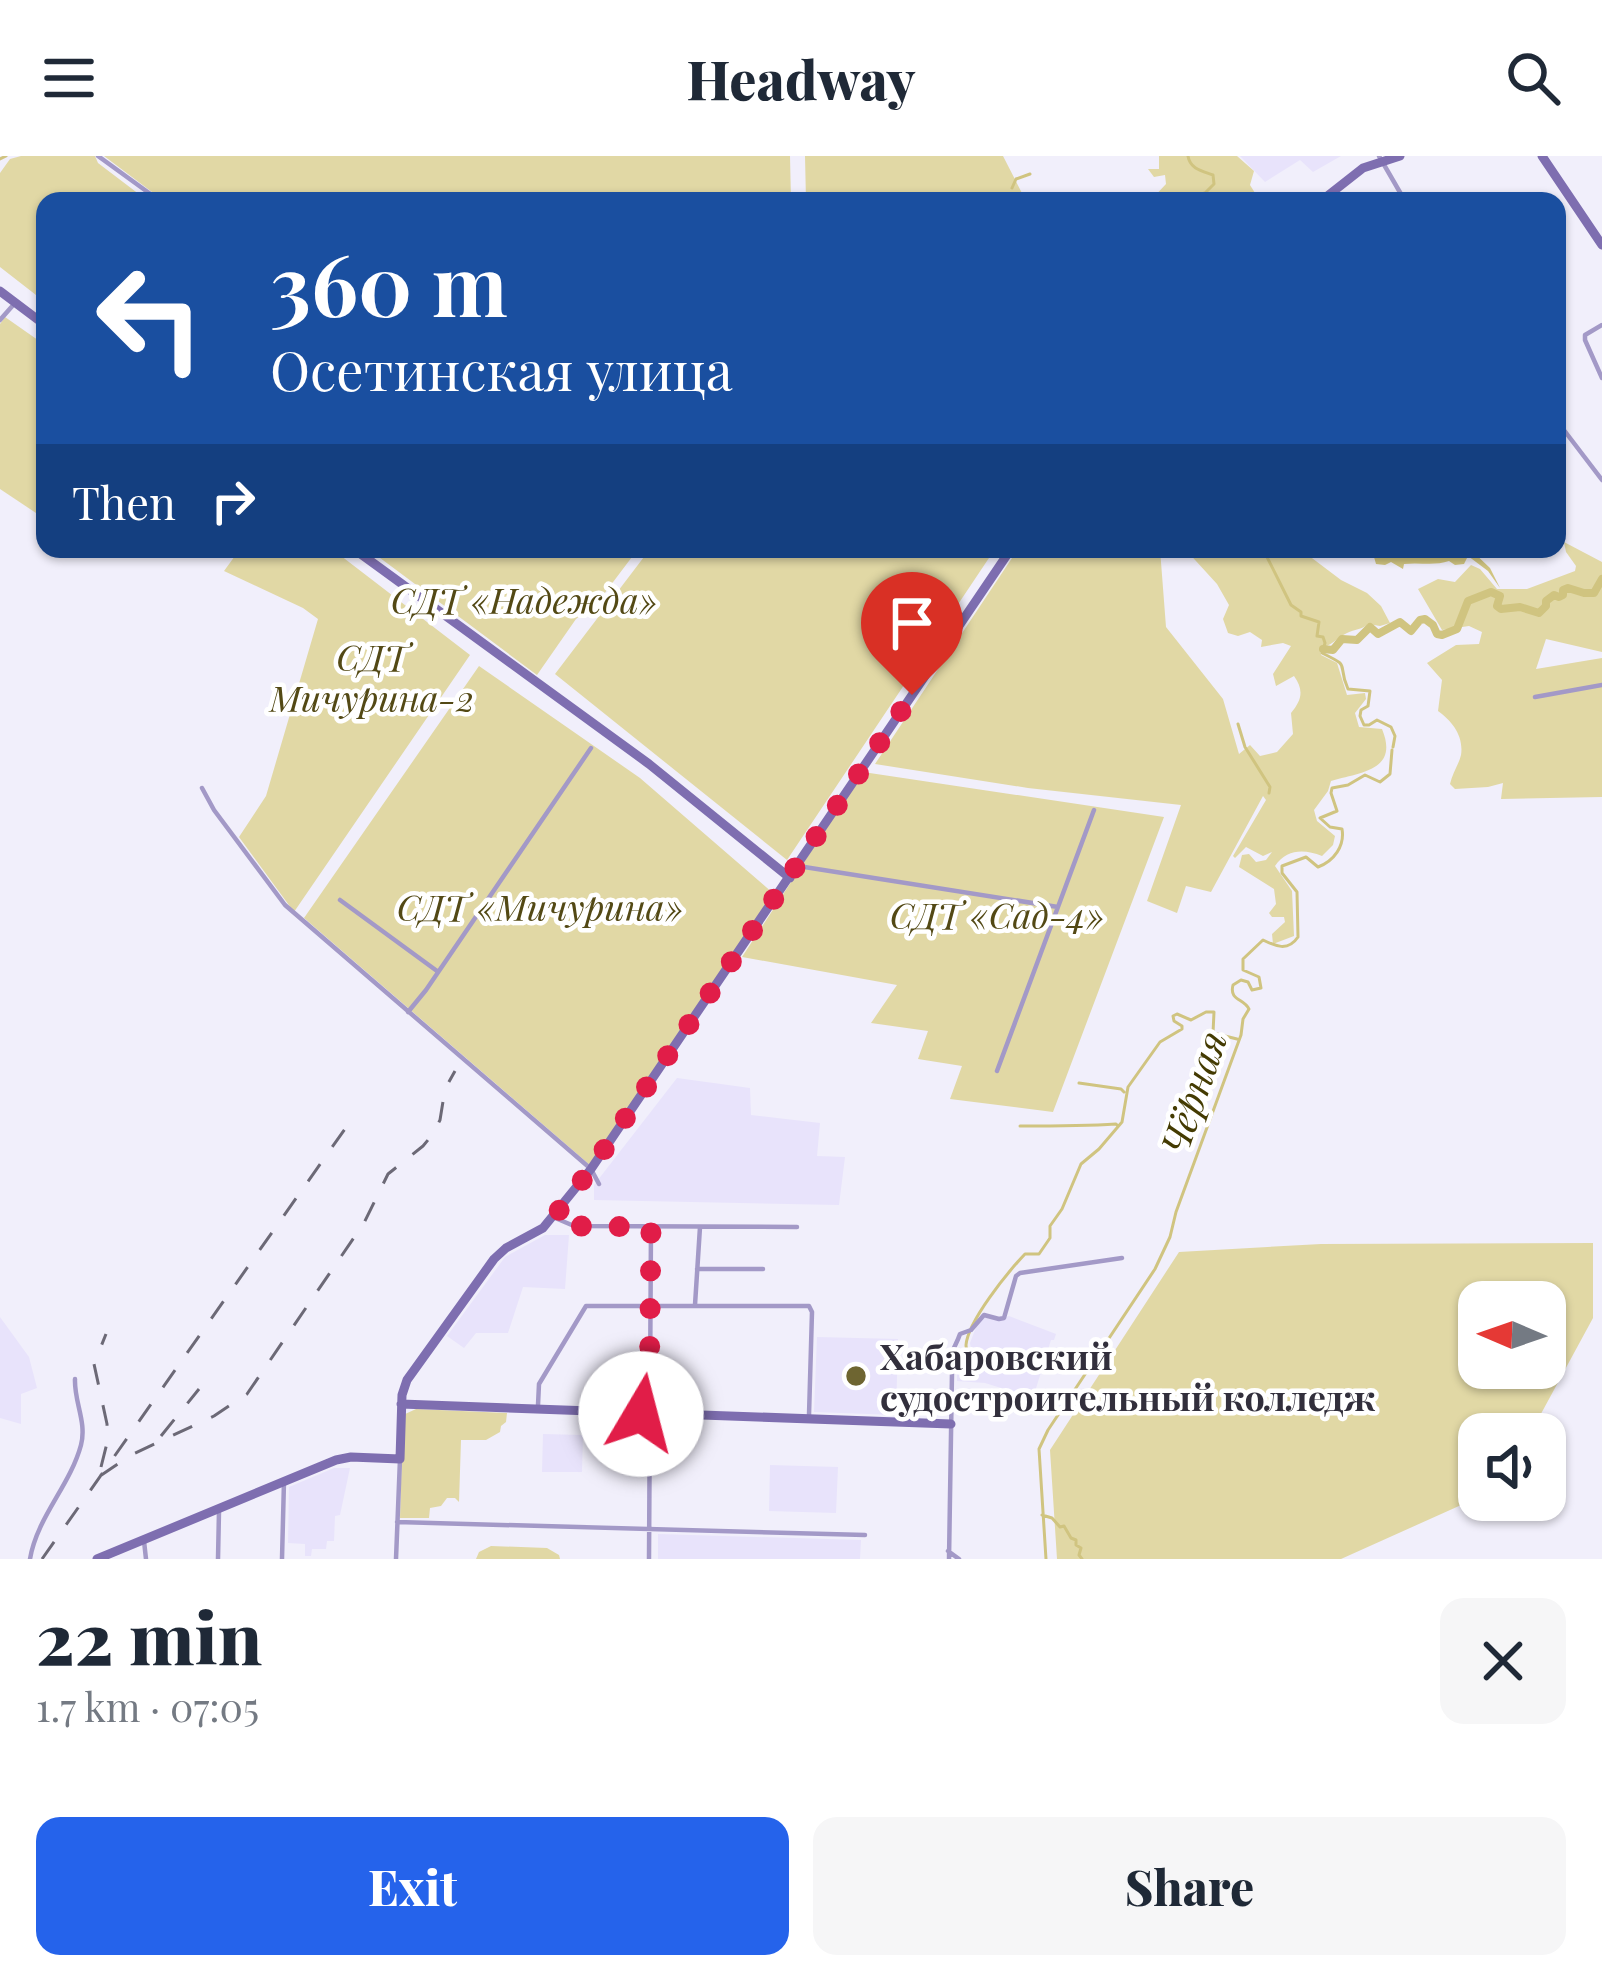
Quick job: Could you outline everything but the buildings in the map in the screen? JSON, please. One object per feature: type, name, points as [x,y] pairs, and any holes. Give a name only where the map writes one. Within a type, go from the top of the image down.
[{"type":"main road","points":[[1332,192],[1363,168],[1400,156]]},
{"type":"main road","points":[[1542,156],[1602,245]]},
{"type":"main road","points":[[0,291],[36,318]]},
{"type":"main road","points":[[365,558],[649,764],[790,878]]},
{"type":"main road","points":[[97,1559],[336,1460],[351,1456],[400,1459],[402,1388],[407,1380],[494,1259],[554,1217],[591,1169],[1005,558]]},
{"type":"main road","points":[[401,1404],[951,1424]]},
{"type":"street","points":[[98,156],[148,192]]},
{"type":"street","points":[[1381,159],[1400,192]]},
{"type":"street","points":[[0,320],[15,303]]},
{"type":"street","points":[[1602,325],[1585,335],[1602,379]]},
{"type":"street","points":[[1566,433],[1602,479]]},
{"type":"street","points":[[1535,697],[1602,686]]},
{"type":"street","points":[[408,1012],[591,748]]},
{"type":"street","points":[[202,788],[285,905],[591,1169],[599,1184]]},
{"type":"street","points":[[997,1071],[1094,810]]},
{"type":"street","points":[[798,866],[1058,907]]},
{"type":"street","points":[[340,900],[438,972]]},
{"type":"street","points":[[554,1217],[574,1226],[797,1227]]},
{"type":"street","points":[[649,1559],[651,1227]]},
{"type":"street","points":[[695,1305],[700,1227]]},
{"type":"street","points":[[959,1559],[949,1555],[950,1351],[961,1333],[971,1330],[984,1315],[1004,1318],[1018,1274],[1122,1258]]},
{"type":"street","points":[[698,1269],[763,1269]]},
{"type":"street","points":[[538,1409],[539,1384],[586,1306],[809,1306],[809,1420]]},
{"type":"street","points":[[29,1559],[82,1441],[75,1379]]},
{"type":"street","points":[[396,1559],[400,1459]]},
{"type":"street","points":[[282,1559],[284,1481]]},
{"type":"street","points":[[218,1559],[220,1508]]},
{"type":"street","points":[[397,1522],[865,1535]]},
{"type":"street","points":[[143,1539],[146,1559]]},
{"type":"shaded area","points":[[1240,156],[1341,156],[1313,172],[1300,160],[1265,182]]},
{"type":"shaded area","points":[[1374,558],[1467,558],[1464,564],[1404,564],[1403,569],[1391,562],[1376,564]]},
{"type":"shaded area","points":[[1471,558],[1479,558],[1490,568],[1500,588]]},
{"type":"shaded area","points":[[677,1078],[750,1088],[751,1115],[820,1123],[817,1156],[845,1157],[839,1205],[594,1200],[594,1185]]},
{"type":"shaded area","points":[[545,1235],[569,1235],[565,1289],[523,1287],[508,1333],[476,1333],[464,1348],[447,1336],[505,1257]]},
{"type":"shaded area","points":[[1009,1316],[1056,1334],[1033,1398],[985,1383],[957,1381],[957,1372],[965,1363],[974,1365],[970,1343],[980,1317]]},
{"type":"shaded area","points":[[0,1317],[29,1357],[37,1388],[21,1394],[21,1424],[0,1418]]},
{"type":"shaded area","name":"Хабаровский судостроительный колледж","points":[[817,1337],[898,1339],[896,1415],[814,1412]]},
{"type":"shaded area","points":[[543,1434],[583,1435],[582,1472],[542,1472]]},
{"type":"shaded area","points":[[770,1465],[838,1467],[836,1513],[769,1511]]},
{"type":"shaded area","points":[[334,1468],[350,1468],[340,1515],[335,1516],[334,1541],[305,1556],[305,1544],[288,1543],[289,1487]]},
{"type":"shaded area","points":[[658,1534],[861,1540],[860,1559],[658,1559]]},
{"type":"green space","points":[[95,156],[136,192],[36,192],[36,295],[0,267],[0,173],[10,159]]},
{"type":"green space","points":[[104,156],[790,156],[791,192],[152,192]]},
{"type":"green space","points":[[805,156],[1003,156],[1021,192],[806,192]]},
{"type":"green space","points":[[1159,156],[1237,156],[1254,171],[1250,185],[1254,192],[1158,192],[1166,184],[1165,175],[1154,177],[1148,169],[1159,169]]},
{"type":"green space","points":[[5,317],[36,339],[36,513],[0,489],[0,324]]},
{"type":"green space","points":[[1566,543],[1602,562],[1602,652],[1546,639],[1536,669],[1602,658],[1602,797],[1501,799],[1503,783],[1455,789],[1450,784],[1461,742],[1438,711],[1442,680],[1427,663],[1456,645],[1479,644],[1482,632],[1469,626],[1442,630],[1418,589],[1438,579],[1455,582],[1471,565],[1497,589],[1527,589],[1575,571]]},
{"type":"green space","name":"СДТ Мичурина-2","points":[[233,558],[344,558],[470,655],[294,912],[239,837],[266,796],[318,619],[224,571]]},
{"type":"green space","name":"СДТ «Надежда»","points":[[380,558],[631,558],[598,602],[576,619],[537,675]]},
{"type":"green space","points":[[643,558],[989,558],[787,860],[555,674]]},
{"type":"green space","points":[[1012,558],[1161,558],[1166,627],[1223,699],[1239,754],[1250,745],[1260,756],[1277,752],[1293,734],[1291,713],[1299,699],[1299,686],[1294,676],[1276,686],[1273,674],[1291,646],[1261,647],[1262,640],[1250,632],[1228,633],[1223,619],[1229,605],[1193,558],[1312,558],[1367,593],[1390,623],[1368,624],[1320,648],[1321,655],[1337,663],[1347,695],[1365,693],[1355,713],[1359,727],[1382,729],[1386,753],[1374,767],[1331,781],[1314,810],[1317,821],[1335,836],[1333,845],[1322,856],[1296,852],[1275,866],[1292,891],[1294,936],[1273,944],[1272,934],[1285,922],[1284,917],[1269,913],[1276,904],[1274,889],[1239,867],[1242,855],[1249,854],[1256,862],[1266,860],[1272,852],[1263,856],[1246,847],[1233,856],[1266,800],[1263,796],[1211,892],[1186,886],[1177,913],[1147,901],[1181,805],[875,764]]},
{"type":"green space","name":"СДТ «Мичурина»","points":[[479,666],[640,778],[774,894],[591,1166],[304,918]]},
{"type":"green space","name":"СДТ «Сад-4»","points":[[863,772],[1164,817],[1053,1112],[950,1099],[962,1066],[918,1059],[928,1031],[871,1023],[897,985],[742,957]]},
{"type":"green space","points":[[1593,1243],[1593,1318],[1566,1368],[1566,1281],[1458,1281],[1458,1389],[1554,1389],[1541,1413],[1458,1413],[1458,1506],[1341,1559],[1057,1559],[1050,1450],[1179,1252],[1321,1244]]},
{"type":"green space","points":[[416,1409],[507,1413],[500,1432],[486,1440],[461,1440],[459,1502],[447,1498],[441,1506],[430,1508],[429,1518],[400,1518],[403,1415]]},
{"type":"green space","points":[[491,1546],[547,1548],[560,1559],[476,1559]]},
{"type":"waterway","points":[[0,159],[6,156]]},
{"type":"waterway","name":"Чёрная","points":[[1188,156],[1194,167],[1213,175],[1214,184],[1206,192]]},
{"type":"waterway","points":[[1012,188],[1016,179],[1030,174]]},
{"type":"waterway","name":"Чёрная","points":[[1268,558],[1291,605],[1301,616],[1319,622],[1317,636],[1325,643],[1322,653],[1341,664],[1348,689],[1370,691],[1368,706],[1361,710],[1364,725],[1377,720],[1391,727],[1393,747]]},
{"type":"waterway","points":[[1323,649],[1333,650],[1342,639],[1357,640],[1370,627],[1378,634],[1400,622],[1411,631],[1425,619],[1442,635],[1457,629],[1468,601],[1491,592],[1500,596],[1497,606],[1501,609],[1520,607],[1539,613],[1546,601],[1563,595],[1563,590],[1594,593],[1602,579]]},
{"type":"waterway","points":[[1238,724],[1269,793]]},
{"type":"waterway","name":"Чёрная","points":[[1046,1559],[1039,1449],[1155,1269],[1170,1237],[1249,1009],[1235,997],[1233,985],[1241,980],[1252,990],[1261,988],[1259,977],[1243,970],[1243,959],[1263,940],[1286,946],[1298,937],[1297,892],[1282,866],[1306,857],[1318,867],[1333,857],[1342,841],[1342,829],[1320,818],[1337,811],[1332,788],[1365,775],[1380,782],[1390,774],[1392,750]]},
{"type":"waterway","points":[[970,1364],[968,1335],[981,1311],[1025,1254],[1039,1254],[1050,1238],[1050,1226],[1081,1164],[1122,1122],[1128,1087],[1160,1042],[1182,1029],[1173,1016],[1191,1020],[1214,1012],[1213,1033],[1237,1039]]},
{"type":"waterway","points":[[1079,1083],[1124,1092]]},
{"type":"waterway","points":[[1020,1126],[1118,1126]]},
{"type":"waterway","points":[[1042,1515],[1064,1526],[1081,1548],[1082,1559]]},
{"type":"railway","points":[[100,1476],[247,1394],[364,1223],[388,1174],[433,1134],[455,1071]]},
{"type":"railway","points":[[42,1559],[347,1126]]},
{"type":"railway","points":[[101,1467],[107,1424],[94,1364],[106,1334]]},
{"type":"railway","points":[[161,1436],[199,1389]]},
{"type":"place","name":"Хабаровский судостроительный колледж","points":[[856,1376]]},
{"type":"route","points":[[641,1414],[649,1414],[651,1227],[574,1226],[554,1217],[912,695]]}]
